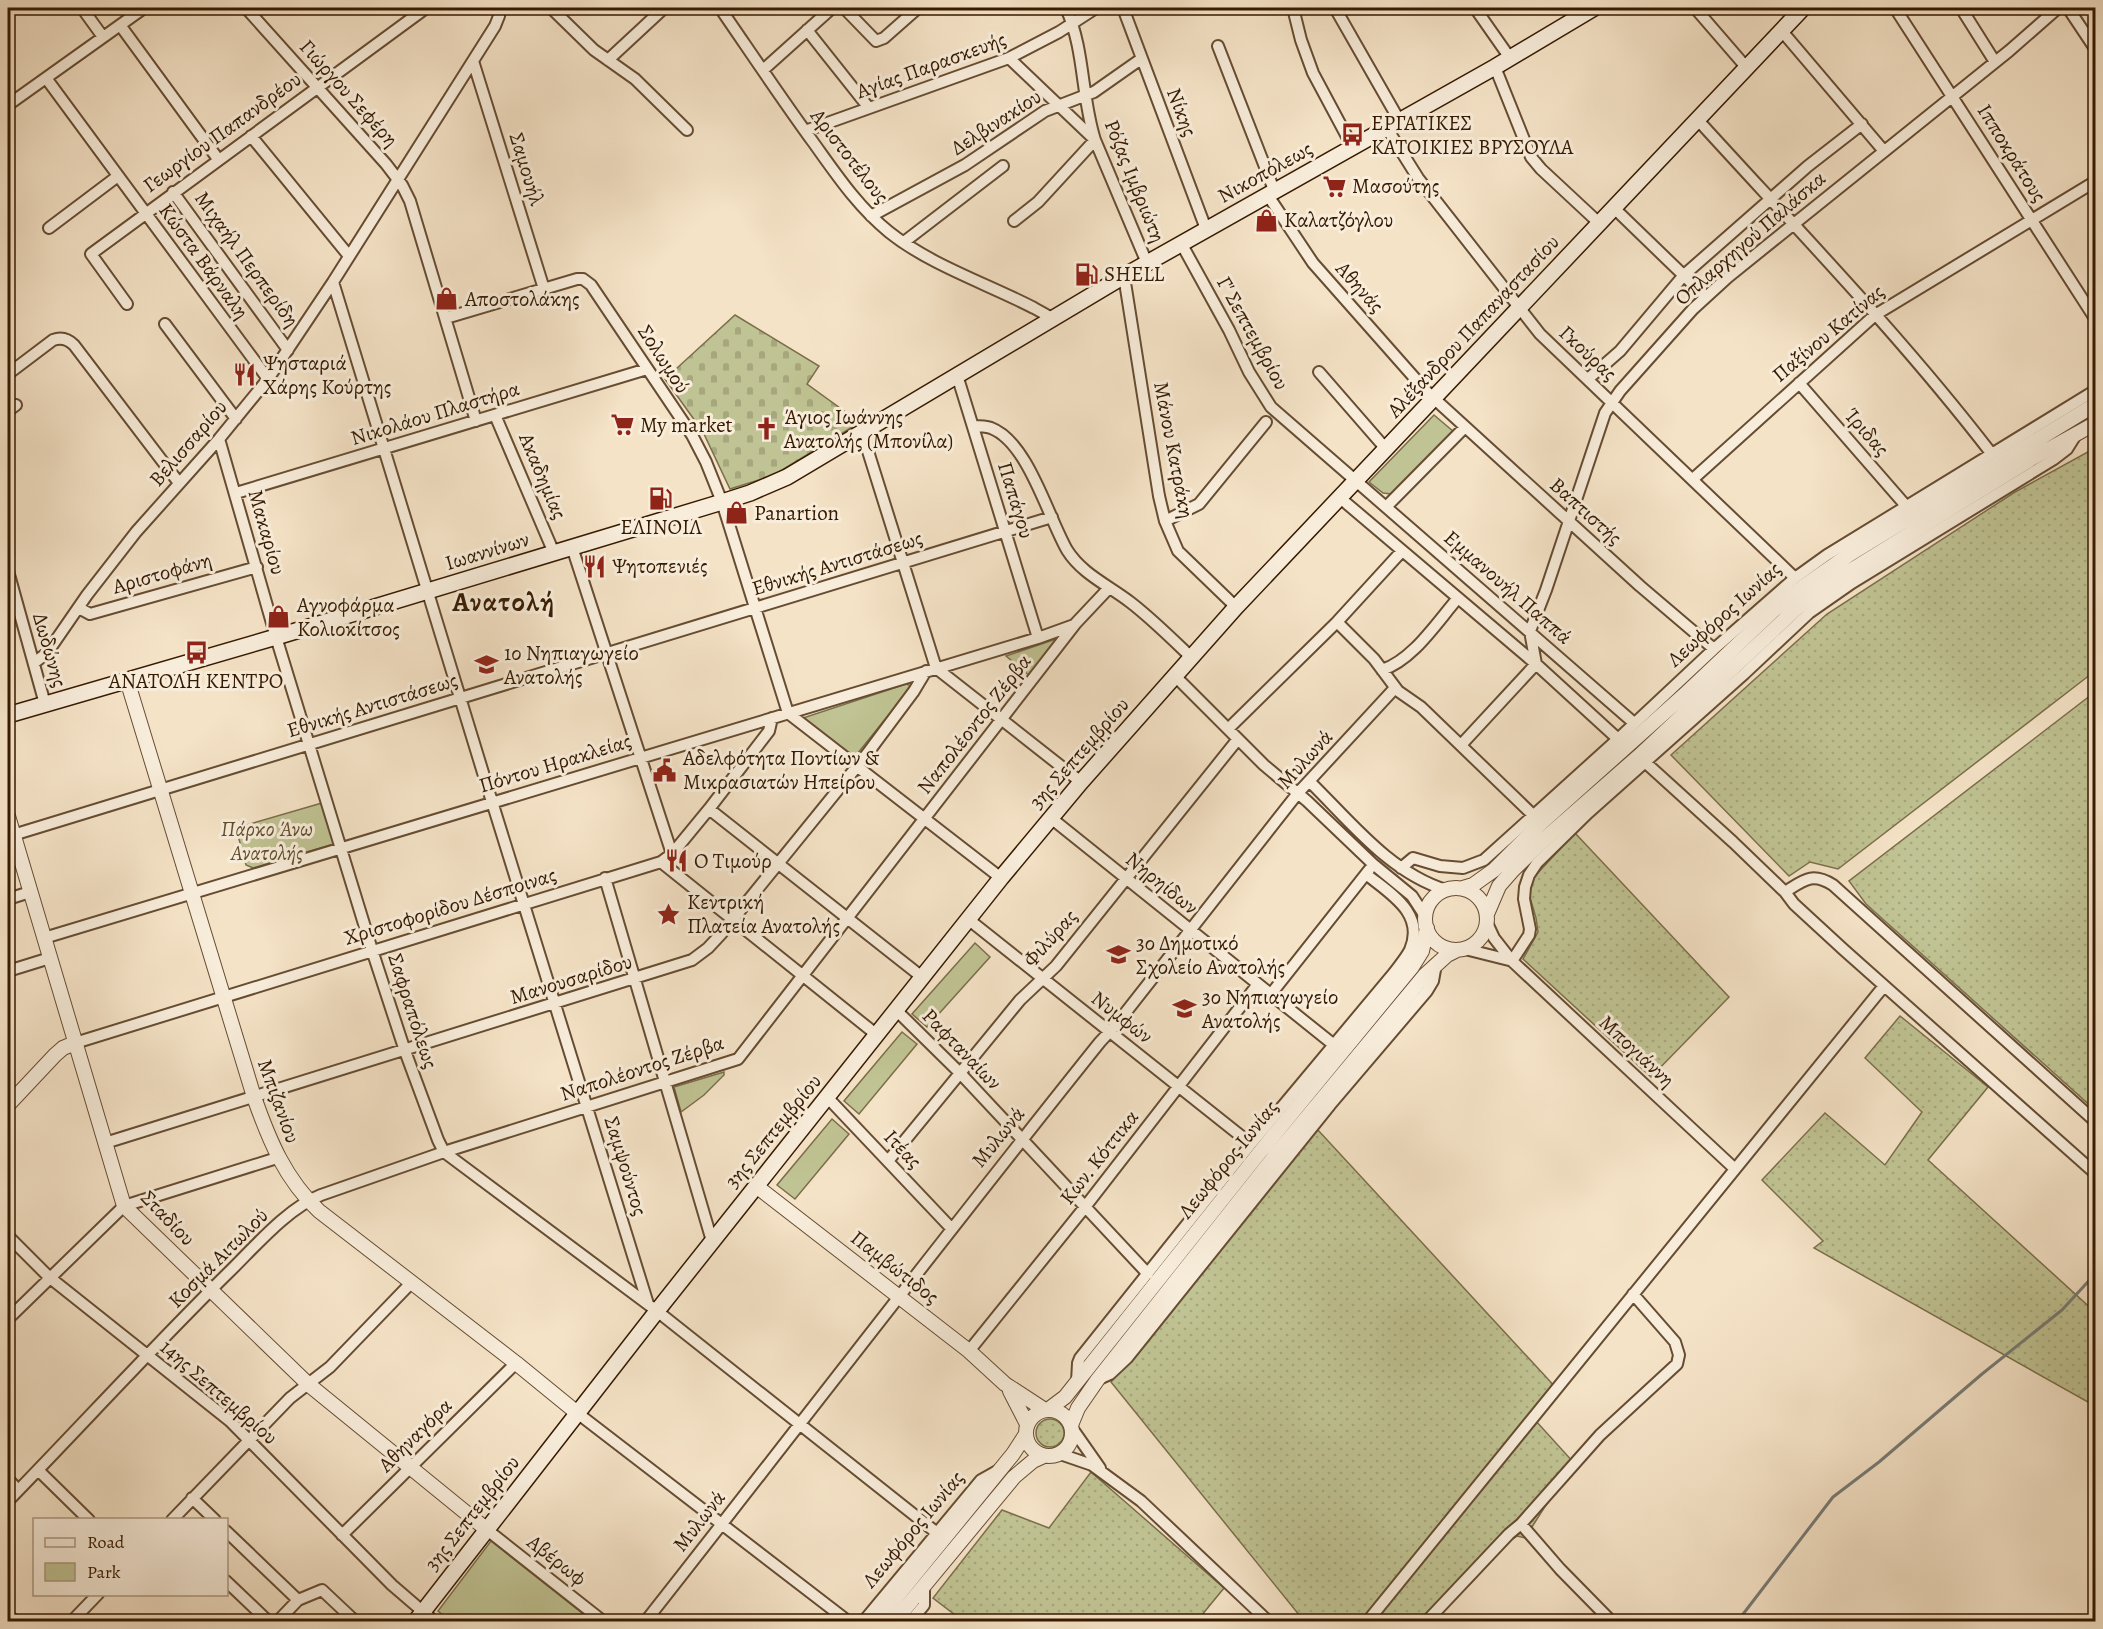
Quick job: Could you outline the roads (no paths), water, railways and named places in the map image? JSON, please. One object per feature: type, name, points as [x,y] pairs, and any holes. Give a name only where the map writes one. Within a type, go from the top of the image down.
[{"type":"main road","name":"Νικοπόλεως","points":[[957,375],[1181,243],[1495,67],[1594,8]]},
{"type":"main road","name":"Αλέξανδρου Παπαναστασίου","points":[[1174,675],[1339,497],[1803,8]]},
{"type":"main road","name":"Ιωαννίνων","points":[[8,715],[276,637],[750,493],[788,477],[957,375]]},
{"type":"main road","name":"3ης Σεπτεμβρίου","points":[[419,1616],[576,1413],[653,1308],[712,1241],[1080,782],[1174,675]]},
{"type":"street","points":[[82,8],[103,37]]},
{"type":"street","points":[[8,105],[144,8]]},
{"type":"street","name":"Γιώργου Σεφέρη","points":[[246,8],[398,179],[410,201],[477,421]]},
{"type":"street","name":"Γεωργίου Παπανδρέου","points":[[126,304],[91,254],[426,8]]},
{"type":"street","name":"Βελισσαρίου","points":[[34,663],[48,653],[136,532],[268,380],[473,61],[498,20],[497,8]]},
{"type":"street","points":[[551,8],[583,40],[635,79],[687,130]]},
{"type":"street","points":[[608,60],[664,8]]},
{"type":"street","name":"Αριστοτέλους","points":[[720,8],[805,131],[853,196],[871,216],[904,242],[1052,318]]},
{"type":"street","points":[[763,70],[832,8]]},
{"type":"street","points":[[844,8],[878,41],[918,8]]},
{"type":"street","name":"Ρόζας Ιμβριώτη","points":[[1066,8],[1073,25],[1089,119],[1095,140],[1147,263]]},
{"type":"street","name":"Αγίας Παρασκευής","points":[[805,131],[1009,58],[1073,25],[1096,8]]},
{"type":"street","name":"Νίκης","points":[[1123,8],[1206,229]]},
{"type":"street","points":[[1293,8],[1313,73],[1352,146]]},
{"type":"street","name":"Γκούρας","points":[[1335,8],[1418,178],[1540,334],[1796,578]]},
{"type":"street","points":[[1474,8],[1510,58]]},
{"type":"street","points":[[1565,8],[1578,17]]},
{"type":"street","points":[[1695,8],[1746,67]]},
{"type":"street","name":"Ιπποκράτους","points":[[1895,8],[2096,320]]},
{"type":"street","points":[[1961,8],[1995,62]]},
{"type":"street","name":"Οπλαρχηγού Παλάσκα","points":[[1530,631],[1598,430],[1612,402],[1707,297],[1793,223],[1995,62],[2058,8]]},
{"type":"street","points":[[2068,8],[2096,50]]},
{"type":"street","points":[[120,25],[218,159]]},
{"type":"street","points":[[807,30],[869,108]]},
{"type":"street","points":[[1781,30],[1883,150]]},
{"type":"street","name":"Αθηνάς","points":[[1218,46],[1270,192],[1313,263],[1434,399]]},
{"type":"street","points":[[1009,58],[1095,140],[1038,202],[1014,221]]},
{"type":"street","name":"Δελβινακίου","points":[[871,216],[965,165],[1039,116],[1058,105],[1086,95],[1141,60]]},
{"type":"street","name":"Σαμουήλ","points":[[473,61],[544,289]]},
{"type":"street","points":[[1495,67],[1531,158],[1599,223]]},
{"type":"street","name":"Κώστα Βάρναλη","points":[[46,78],[268,380]]},
{"type":"street","points":[[1697,119],[1875,315],[1957,409],[1991,453]]},
{"type":"street","name":"Οπλαρχηγού Παλάσκα","points":[[1588,379],[1620,351],[1684,275],[1808,166],[1862,124]]},
{"type":"street","points":[[251,136],[349,256]]},
{"type":"street","points":[[904,242],[1003,166]]},
{"type":"street","points":[[49,228],[118,176]]},
{"type":"street","name":"Παξίνου Κατίνας","points":[[1693,479],[1875,315],[2096,181]]},
{"type":"street","name":"Μιχαήλ Περπερίδη","points":[[173,192],[288,350]]},
{"type":"street","points":[[1614,208],[1707,297]]},
{"type":"street","name":"Γ' Σεπτεμβρίου","points":[[1181,243],[1264,398],[1271,407],[1355,481]]},
{"type":"street","name":"Μάνου Κατράκη","points":[[1124,276],[1165,521],[1178,550],[1236,607]]},
{"type":"street","name":"Σολωμού","points":[[446,318],[577,279],[583,279],[591,285],[697,444],[722,502],[788,713]]},
{"type":"street","name":"Σαμψούντος","points":[[333,282],[426,592],[587,1106],[653,1308]]},
{"type":"street","points":[[165,324],[236,419]]},
{"type":"street","points":[[8,374],[53,340],[62,338],[67,340],[74,345],[179,483]]},
{"type":"street","name":"Νικολάου Πλαστήρα","points":[[236,493],[647,369]]},
{"type":"street","points":[[1319,372],[1386,449]]},
{"type":"street","name":"Παπάγου","points":[[957,375],[1038,638]]},
{"type":"street","name":"Ίριδας","points":[[1799,382],[1907,507]]},
{"type":"street","name":"Λεωφόρος Ιωνίας","points":[[1047,1410],[1061,1402],[1412,966],[1422,951],[1432,900],[1446,890],[1463,888],[1484,878],[1623,743],[1634,723],[1796,578],[1827,555],[2096,390]]},
{"type":"street","name":"Βαπτιστής","points":[[1434,399],[1714,650]]},
{"type":"street","points":[[1623,743],[1774,610],[1817,576],[2096,404]]},
{"type":"street","name":"Ακαδημίας","points":[[495,415],[554,552]]},
{"type":"street","points":[[1165,521],[1199,504],[1266,422]]},
{"type":"street","name":"Λεωφόρος Ιωνίας","points":[[1072,1426],[1078,1408],[1098,1379],[1274,1157],[1436,964],[1480,939],[1499,886],[1513,870],[1550,834],[1642,760],[1806,601],[1850,571],[2096,423]]},
{"type":"street","points":[[973,426],[994,429],[1014,447],[1072,557],[1084,570],[1139,609],[1191,657]]},
{"type":"street","points":[[1386,507],[1465,427]]},
{"type":"street","points":[[862,432],[903,563],[931,670],[1001,720],[1080,782]]},
{"type":"street","name":"Μακαρίου","points":[[219,439],[276,637]]},
{"type":"street","name":"Εμμανουήλ Παππά","points":[[1355,481],[1634,723]]},
{"type":"street","name":"Εμμανουήλ Παππά","points":[[1339,497],[1536,664],[1623,743]]},
{"type":"street","name":"Εθνικής Αντιστάσεως","points":[[13,836],[1052,517]]},
{"type":"street","points":[[572,547],[672,854]]},
{"type":"street","points":[[1228,729],[1337,622],[1402,551]]},
{"type":"street","name":"Αριστοφάνη","points":[[79,608],[90,614],[257,567]]},
{"type":"street","name":"Δωδώνης","points":[[8,571],[10,588],[45,704]]},
{"type":"street","name":"Ναπολέοντος Ζέρβα","points":[[308,1201],[444,1152],[738,1059],[1076,623],[1109,588]]},
{"type":"street","points":[[1382,670],[1404,660],[1458,598]]},
{"type":"street","points":[[1337,622],[1370,655],[1395,688],[1421,707],[1533,814]]},
{"type":"street","name":"Πόντου Ηρακλείας","points":[[44,938],[1038,638],[1076,623]]},
{"type":"street","points":[[1461,745],[1536,664],[1530,631]]},
{"type":"street","name":"Σαφραπόλεως","points":[[276,637],[372,950],[405,1050],[444,1152]]},
{"type":"street","name":"Μανουσαρίδου","points":[[105,1143],[634,980],[692,960],[708,948],[732,920],[931,670]]},
{"type":"street","points":[[1174,675],[1264,765],[1298,793],[1373,864],[1412,896],[1431,937],[1438,944],[1461,949]]},
{"type":"street","name":"Μπιζανίου","points":[[127,680],[254,1097],[277,1158],[308,1201],[324,1216],[516,1363],[576,1413]]},
{"type":"street","name":"Μυλωνά","points":[[645,1622],[951,1228],[1191,931],[1298,793],[1395,688]]},
{"type":"street","points":[[788,713],[1001,878]]},
{"type":"street","name":"Χριστοφορίδου Δέσποινας","points":[[75,1043],[661,862],[672,854],[709,809],[769,731],[772,718]]},
{"type":"street","name":"Φιλύρας","points":[[888,1161],[1020,1000],[1056,966],[1238,739]]},
{"type":"street","name":"Λεωφόρος Ιωνίας","points":[[1401,868],[1413,858],[1454,867],[1472,866],[1494,851],[1533,814],[1623,743]]},
{"type":"street","points":[[1512,961],[1529,935],[1530,929],[1524,899],[1529,875],[1537,863],[1642,760],[1785,892],[1794,904],[2096,1174]]},
{"type":"street","points":[[1310,782],[1401,868],[1428,884],[1446,890]]},
{"type":"street","points":[[709,809],[922,977]]},
{"type":"street","name":"Σταδίου","points":[[8,816],[124,1206],[308,1384],[486,1528]]},
{"type":"street","name":"Νηρηίδων","points":[[1051,818],[1334,1045]]},
{"type":"street","points":[[661,862],[877,1035]]},
{"type":"street","points":[[1271,994],[1373,864]]},
{"type":"street","points":[[1077,1382],[1080,1358],[1251,1144],[1393,974],[1410,949],[1413,923],[1406,907],[1366,874]]},
{"type":"street","points":[[605,878],[712,1241]]},
{"type":"street","points":[[1785,892],[1812,878],[1821,879],[1833,885],[2096,1122]]},
{"type":"street","points":[[1463,888],[1479,898],[1487,919]]},
{"type":"street","points":[[8,899],[30,892]]},
{"type":"street","name":"Νυμφών","points":[[968,919],[1251,1144]]},
{"type":"street","name":"Μπογιάννη","points":[[1487,919],[1494,938],[1512,961],[1735,1169]]},
{"type":"street","name":"Μπογιάννη","points":[[1461,949],[1496,955],[1512,961]]},
{"type":"street","points":[[8,971],[50,958]]},
{"type":"street","name":"Κων. Κόττικα","points":[[969,1351],[1085,1207],[1258,984]]},
{"type":"street","points":[[1367,1622],[1884,986]]},
{"type":"street","name":"Ραφταναίων","points":[[896,1010],[960,1073],[1148,1274]]},
{"type":"street","points":[[8,1105],[55,1055],[75,1043]]},
{"type":"street","name":"Ιτέας","points":[[827,1097],[951,1228]]},
{"type":"street","points":[[444,1152],[653,1308],[937,1533]]},
{"type":"street","points":[[8,1319],[124,1206],[277,1158]]},
{"type":"street","name":"Παμβώτιδος","points":[[756,1186],[969,1351],[1005,1384],[1047,1410]]},
{"type":"street","name":"Κοσμά Αιτωλού","points":[[8,1501],[210,1291],[296,1209],[308,1201]]},
{"type":"street","name":"14ης Σεπτεμβρίου","points":[[8,1236],[49,1277],[223,1416],[403,1595],[419,1616],[435,1622]]},
{"type":"street","points":[[174,1518],[290,1398],[330,1367],[412,1282]]},
{"type":"street","points":[[1426,1622],[1521,1524],[1600,1435],[1677,1364],[1679,1355],[1675,1342],[1633,1294]]},
{"type":"street","name":"Αθηναγόρα","points":[[342,1535],[516,1363]]},
{"type":"street","name":"Παμβώτιδος","points":[[1005,1384],[1016,1400],[1027,1429]]},
{"type":"street","points":[[1106,1475],[1084,1448],[1063,1414],[1047,1410],[1035,1414],[1027,1429],[1031,1448],[1044,1456],[1060,1454],[1075,1458],[1106,1475],[1141,1501],[1269,1622]]},
{"type":"street","points":[[576,1413],[849,1622]]},
{"type":"street","points":[[1060,1454],[1070,1443],[1072,1426]]},
{"type":"street","name":"Λεωφόρος Ιωνίας","points":[[876,1622],[1000,1470],[1020,1444],[1027,1429]]},
{"type":"street","name":"Λεωφόρος Ιωνίας","points":[[894,1622],[1014,1477],[1033,1461],[1044,1456]]},
{"type":"street","points":[[38,1470],[87,1518]]},
{"type":"street","name":"Λεωφόρος Ιωνίας","points":[[862,1622],[981,1480],[1000,1470]]},
{"type":"street","points":[[8,1479],[18,1490]]},
{"type":"street","points":[[192,1498],[213,1518]]},
{"type":"street","points":[[1521,1524],[1560,1569],[1612,1622]]},
{"type":"street","name":"Αβέρωφ","points":[[486,1528],[604,1622]]},
{"type":"street","points":[[228,1533],[298,1600]]},
{"type":"street","points":[[228,1583],[262,1619]]},
{"type":"street","name":"Λεωφόρος Ιωνίας","points":[[910,1622],[924,1605],[924,1585]]},
{"type":"street","points":[[277,1622],[298,1600],[322,1590],[356,1622]]},
{"type":"street","points":[[71,1622],[96,1596]]},
{"type":"street","points":[[8,1615],[16,1622]]},
{"type":"waterway","points":[[1737,1622],[1833,1497],[1879,1462],[1982,1374],[2062,1310],[2096,1273]]},
{"type":"place","name":"ΕΡΓΑΤΙΚΕΣ ΚΑΤΟΙΚΙΕΣ ΒΡΥΣΟΥΛΑ","points":[[1353,135]]},
{"type":"place","name":"Μασούτης","points":[[1334,186]]},
{"type":"place","name":"Καλατζόγλου","points":[[1266,220]]},
{"type":"place","name":"SHELL","points":[[1086,274]]},
{"type":"place","name":"Αποστολάκης","points":[[447,299]]},
{"type":"place","name":"Ψησταριά Χάρης Κούρτης","points":[[245,375]]},
{"type":"place","name":"My market","points":[[622,425]]},
{"type":"place","name":"Άγιος Ιωάννης Ανατολής (Μπονίλα)","points":[[766,429]]},
{"type":"place","name":"ΕΛΙΝΟΙΛ","points":[[661,499]]},
{"type":"place","name":"Panartion","points":[[736,513]]},
{"type":"place","name":"Ψητοπενιές","points":[[594,566]]},
{"type":"place","name":"Αγνοφάρμα Κολιοκίτσος","points":[[279,617]]},
{"type":"place","name":"ΑΝΑΤΟΛΗ ΚΕΝΤΡΟ","points":[[196,653]]},
{"type":"place","name":"1ο Νηπιαγωγείο Ανατολής","points":[[486,665]]},
{"type":"place","name":"Αδελφότητα Ποντίων & Μικρασιατών Ηπείρου","points":[[665,770]]},
{"type":"place","name":"Ο Τιμούρ","points":[[676,861]]},
{"type":"place","name":"Κεντρική Πλατεία Ανατολής","points":[[669,914]]},
{"type":"place","name":"3ο Δημοτικό Σχολείο Ανατολής","points":[[1118,955]]},
{"type":"place","name":"3ο Νηπιαγωγείο Ανατολής","points":[[1184,1009]]},
{"type":"district","name":"Ανατολή","points":[[504,602]]},
{"type":"park label","name":"Πάρκο Άνω Ανατολής","points":[[267,841]]}]
